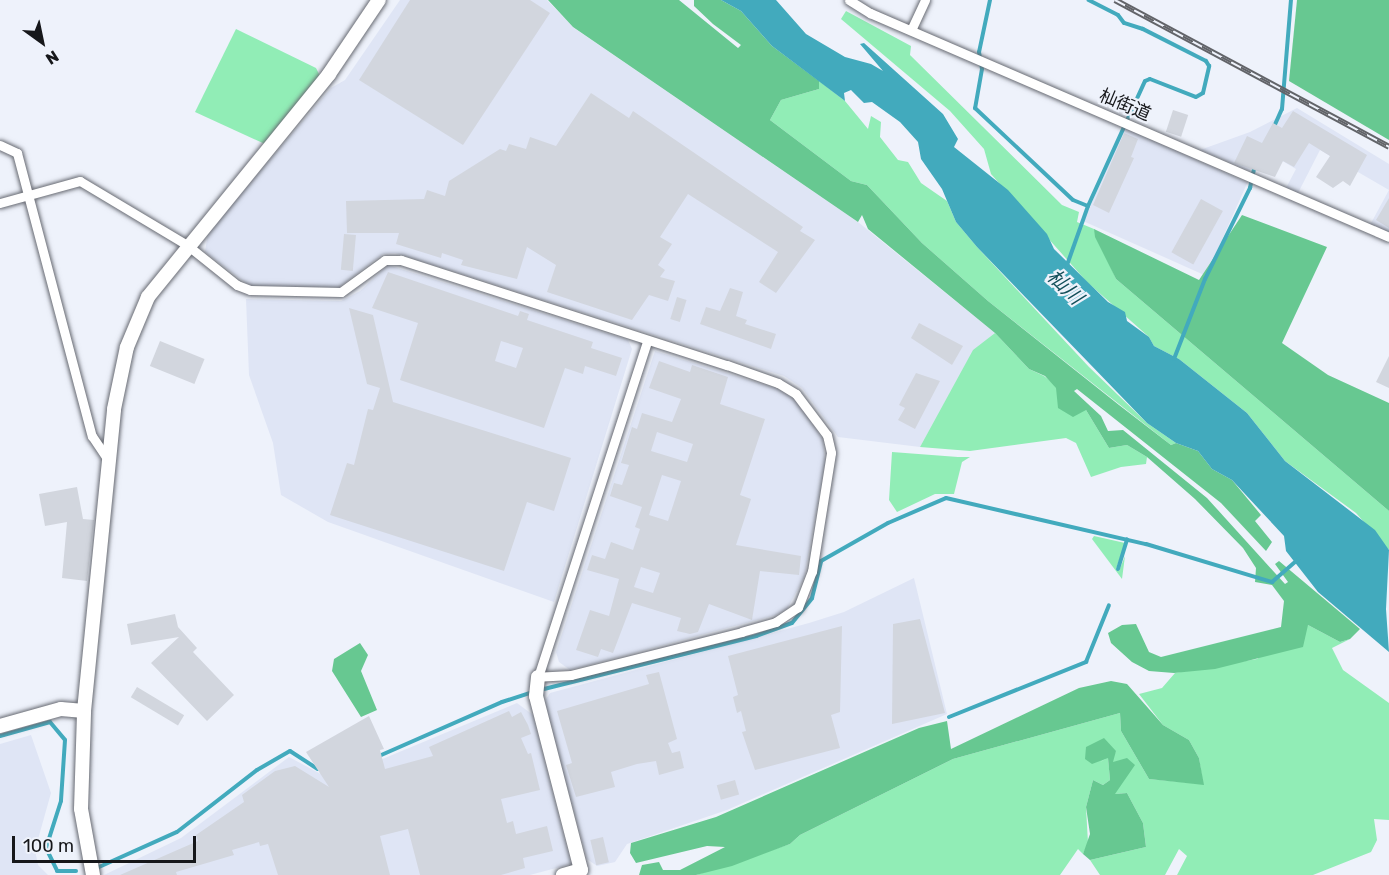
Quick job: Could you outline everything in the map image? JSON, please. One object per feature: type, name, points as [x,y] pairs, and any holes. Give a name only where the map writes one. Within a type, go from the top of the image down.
[{"type":"street","points":[[93,875],[81,809],[84,711],[114,410],[127,347],[148,297],[187,245],[322,83],[379,0]]},
{"type":"street","name":"杣街道","points":[[849,0],[870,13],[912,28],[1389,237]]},
{"type":"street","points":[[912,28],[925,0]]},
{"type":"street","points":[[0,145],[17,153],[92,436],[109,460]]},
{"type":"street","points":[[0,203],[80,181],[187,245],[237,285],[250,290],[341,292],[385,260],[401,260],[778,383],[796,394],[827,435],[831,453],[812,572],[798,607],[776,622],[571,675],[536,687]]},
{"type":"street","points":[[563,875],[581,870],[536,687],[647,341]]},
{"type":"street","points":[[0,726],[61,709],[84,711]]},
{"type":"shaded area","points":[[400,0],[547,0],[574,28],[858,222],[995,333],[973,351],[920,447],[838,437],[802,388],[784,376],[395,253],[383,254],[338,288],[251,287],[205,252],[208,232],[331,88],[345,80]]},
{"type":"shaded area","points":[[1297,108],[1389,164],[1389,190],[1320,150],[1298,193],[1286,188],[1296,169],[1260,148],[1250,171],[1200,150],[1250,132]]},
{"type":"shaded area","points":[[1125,128],[1247,183],[1206,276],[1084,221]]},
{"type":"shaded area","points":[[1389,190],[1389,233],[1370,225]]},
{"type":"shaded area","points":[[388,265],[628,340],[632,349],[554,602],[328,522],[281,495],[273,443],[249,375],[246,299],[341,301],[360,291]]},
{"type":"shaded area","points":[[655,351],[778,389],[798,402],[810,420],[823,440],[825,463],[804,578],[787,609],[776,615],[570,670],[559,662],[556,652]]},
{"type":"shaded area","points":[[914,578],[947,714],[727,810],[627,844],[615,862],[597,866],[587,859],[544,702],[550,693],[844,612]]},
{"type":"shaded area","points":[[517,703],[533,715],[571,864],[530,875],[104,875],[181,838],[289,757],[332,780]]},
{"type":"shaded area","points":[[31,735],[51,793],[35,850],[38,865],[48,875],[0,875],[0,744]]},
{"type":"green space","points":[[548,0],[679,0],[738,48],[741,45],[694,6],[694,0],[721,0],[741,11],[772,46],[819,81],[819,89],[781,100],[770,120],[851,181],[867,185],[922,243],[988,301],[1119,405],[1171,445],[1176,443],[1198,451],[1212,469],[1232,480],[1261,515],[1255,521],[1272,542],[1266,551],[1221,503],[1077,389],[1074,391],[1101,416],[1108,431],[1123,430],[1207,498],[1285,584],[1288,582],[1275,564],[1279,561],[1360,629],[1350,639],[1340,642],[1308,625],[1303,647],[1215,669],[1174,673],[1149,671],[1132,662],[1111,643],[1108,633],[1122,625],[1136,624],[1149,652],[1161,657],[1281,627],[1284,601],[1272,585],[1255,582],[1256,568],[1243,548],[1195,499],[1147,457],[1127,445],[1109,448],[1086,410],[1073,417],[1058,408],[1056,388],[1045,376],[1029,369],[995,333],[868,229],[862,215],[858,222],[573,27]]},
{"type":"green space","points":[[1297,0],[1389,0],[1389,140],[1289,81]]},
{"type":"green space","points":[[846,11],[911,46],[910,55],[1062,205],[1079,212],[1077,222],[1094,229],[1116,279],[1389,511],[1389,550],[1356,513],[1285,461],[1247,413],[1179,359],[1154,346],[1149,337],[1087,282],[991,174],[984,149],[950,111],[841,19]]},
{"type":"green space","points":[[236,29],[316,68],[320,76],[265,144],[195,112]]},
{"type":"green space","points":[[819,81],[845,101],[868,129],[871,116],[881,122],[880,137],[898,160],[908,162],[921,183],[947,201],[956,222],[977,247],[1089,367],[1147,423],[1176,443],[1171,445],[988,301],[922,243],[867,185],[851,181],[770,120],[781,100],[819,89]]},
{"type":"green space","points":[[1242,215],[1327,247],[1282,343],[1328,375],[1389,403],[1389,511],[1116,279],[1095,237],[1094,229],[1199,280]]},
{"type":"green space","points":[[995,333],[1029,369],[1044,376],[1086,410],[1109,448],[1127,445],[1147,457],[1146,464],[1121,467],[1091,477],[1076,443],[1066,438],[970,451],[920,447],[973,350]]},
{"type":"green space","points":[[892,452],[970,457],[962,462],[954,494],[935,494],[897,512],[889,500]]},
{"type":"green space","points":[[1094,536],[1125,543],[1116,569],[1119,571],[1125,556],[1122,579],[1092,539]]},
{"type":"green space","points":[[1308,625],[1340,642],[1350,639],[1332,648],[1343,670],[1389,703],[1389,820],[1374,819],[1377,840],[1371,852],[1313,875],[1177,875],[1187,856],[1179,849],[1165,875],[1100,875],[1090,860],[1146,847],[1143,823],[1127,793],[1115,794],[1112,758],[1116,751],[1099,763],[1108,757],[1110,780],[1103,785],[1093,780],[1086,807],[1088,843],[1083,854],[1078,849],[1060,875],[696,875],[790,844],[800,835],[953,759],[1120,713],[1121,731],[1149,779],[1203,784],[1199,758],[1189,740],[1163,725],[1139,694],[1162,688],[1175,673],[1257,659]]},
{"type":"green space","points":[[360,643],[368,655],[361,671],[377,710],[361,717],[332,671],[334,659]]},
{"type":"green space","points":[[1111,681],[1127,684],[1163,725],[1189,740],[1199,758],[1204,785],[1149,779],[1121,731],[1120,713],[953,759],[800,835],[790,844],[732,866],[696,875],[639,875],[642,865],[659,862],[663,870],[680,870],[725,847],[707,846],[636,863],[630,853],[631,843],[716,817],[919,728],[947,721],[951,749],[1079,688]]},
{"type":"green space","points":[[1104,738],[1116,751],[1113,762],[1127,758],[1135,765],[1115,794],[1127,793],[1143,823],[1146,847],[1090,860],[1083,854],[1090,834],[1086,807],[1093,780],[1103,785],[1110,780],[1108,758],[1092,764],[1085,759],[1086,747]]},
{"type":"water","name":"杣川","points":[[721,0],[776,0],[806,34],[845,57],[871,64],[883,71],[860,44],[864,43],[943,114],[958,139],[954,147],[1008,190],[1047,234],[1054,249],[1108,302],[1125,312],[1127,321],[1149,337],[1154,346],[1179,359],[1247,413],[1285,461],[1375,530],[1389,550],[1386,609],[1389,652],[1318,592],[1286,551],[1284,536],[1232,480],[1212,469],[1198,451],[1176,443],[1147,423],[977,247],[956,222],[942,189],[921,159],[918,142],[900,122],[872,102],[864,103],[851,90],[844,93],[845,101],[772,46],[741,11]]},
{"type":"building","points":[[410,0],[530,0],[550,13],[463,145],[359,80]]},
{"type":"building","points":[[591,93],[629,118],[633,111],[803,227],[800,231],[815,240],[776,293],[759,282],[778,252],[688,194],[660,237],[672,244],[658,265],[665,270],[660,277],[675,281],[668,301],[649,295],[632,320],[547,292],[556,265],[527,247],[517,279],[461,265],[463,260],[442,253],[441,258],[396,244],[399,233],[347,233],[346,201],[424,199],[427,190],[445,196],[449,181],[500,149],[506,151],[509,144],[526,149],[530,137],[556,146]]},
{"type":"building","points":[[1173,110],[1188,115],[1181,137],[1166,132]]},
{"type":"building","points":[[1293,111],[1367,155],[1350,186],[1343,181],[1333,188],[1316,177],[1330,156],[1309,143],[1294,167],[1283,161],[1275,177],[1234,163],[1247,136],[1262,143],[1273,123],[1282,128]]},
{"type":"building","points":[[1124,133],[1138,139],[1131,157],[1134,158],[1109,213],[1093,205]]},
{"type":"building","points":[[1389,198],[1389,228],[1376,220]]},
{"type":"building","points":[[1201,199],[1223,211],[1193,264],[1171,252]]},
{"type":"building","points":[[344,234],[356,235],[353,271],[341,270]]},
{"type":"building","points":[[388,272],[518,316],[520,311],[529,314],[527,320],[593,342],[591,348],[622,358],[616,376],[585,366],[583,374],[565,368],[544,428],[400,380],[418,323],[372,308]],"holes":[[[501,341],[523,348],[516,368],[495,361]]]},
{"type":"building","points":[[730,288],[743,292],[736,316],[747,320],[745,324],[776,334],[771,349],[700,324],[706,307],[720,311]]},
{"type":"building","points":[[677,297],[687,300],[680,322],[670,319]]},
{"type":"building","points":[[349,308],[373,315],[393,402],[571,458],[554,511],[527,502],[504,571],[330,515],[347,463],[354,465],[368,409],[373,410],[380,388],[367,384]]},
{"type":"building","points":[[919,323],[963,346],[952,365],[911,338]]},
{"type":"building","points":[[160,341],[205,359],[194,384],[150,366]]},
{"type":"building","points":[[1389,356],[1389,388],[1376,382]]},
{"type":"building","points":[[659,361],[690,372],[692,365],[728,377],[720,404],[765,419],[740,495],[751,499],[736,545],[801,556],[799,575],[760,571],[752,620],[709,604],[698,632],[690,634],[677,631],[681,618],[632,603],[613,653],[601,649],[598,657],[576,650],[590,610],[609,616],[619,579],[587,570],[592,555],[605,559],[611,542],[633,550],[640,529],[635,527],[642,507],[610,496],[614,483],[622,485],[629,465],[621,463],[632,427],[637,429],[642,413],[672,422],[681,399],[649,388]],"holes":[[[657,432],[693,444],[687,462],[651,451]],[[662,475],[681,481],[668,521],[649,515]],[[641,567],[660,573],[653,593],[634,587]]]},
{"type":"building","points":[[916,373],[940,381],[915,429],[898,420],[905,408],[899,405]]},
{"type":"building","points":[[77,487],[83,519],[94,520],[87,581],[62,578],[67,522],[45,526],[39,494]]},
{"type":"building","points":[[175,614],[178,627],[197,648],[193,652],[234,695],[207,721],[151,663],[179,637],[131,645],[127,624]]},
{"type":"building","points":[[920,619],[945,713],[892,724],[893,624]]},
{"type":"building","points":[[842,626],[840,712],[831,715],[840,748],[755,770],[742,732],[746,731],[741,711],[737,713],[733,697],[738,695],[728,656]]},
{"type":"building","points":[[659,672],[677,739],[668,743],[672,753],[680,751],[684,768],[659,775],[656,761],[637,764],[611,772],[615,787],[576,797],[566,765],[572,763],[557,711],[649,684],[646,675]]},
{"type":"building","points":[[137,687],[184,715],[178,726],[131,697]]},
{"type":"building","points":[[509,711],[512,717],[521,712],[528,725],[531,734],[521,738],[528,754],[531,753],[540,790],[501,799],[507,823],[513,821],[516,834],[547,826],[553,851],[523,858],[525,868],[501,875],[420,875],[408,829],[380,836],[390,875],[278,875],[268,844],[260,846],[259,842],[232,850],[234,855],[176,872],[177,875],[120,875],[198,841],[196,835],[244,802],[242,795],[275,771],[295,766],[329,787],[306,752],[369,716],[384,749],[380,750],[385,769],[433,756],[429,747]]},
{"type":"building","points":[[735,780],[739,794],[721,800],[717,785]]},
{"type":"building","points":[[603,837],[609,862],[596,865],[590,840]]},
{"type":"waterway","points":[[990,0],[979,52],[982,69],[975,108],[1073,200],[1088,206]]},
{"type":"waterway","name":"杣川","points":[[1067,265],[1088,206],[1145,81],[1150,79],[1196,97],[1203,93],[1209,66],[1206,61],[1143,29],[1124,23],[1118,15],[1089,0]]},
{"type":"waterway","points":[[1273,129],[1282,109],[1291,0]]},
{"type":"waterway","points":[[1174,359],[1205,279],[1250,188],[1255,165]]},
{"type":"waterway","points":[[540,690],[756,636],[792,623],[812,598],[821,561],[888,523],[946,498],[1146,544],[1272,582],[1298,559]]},
{"type":"waterway","points":[[1118,569],[1127,539]]},
{"type":"waterway","points":[[949,717],[1086,662],[1109,605]]},
{"type":"waterway","points":[[379,756],[502,702],[532,692]]},
{"type":"waterway","points":[[0,736],[50,722],[65,740],[61,801],[46,848],[57,871],[76,871]]},
{"type":"waterway","points":[[99,867],[177,832],[257,770],[290,751],[318,769]]},
{"type":"railway","points":[[1115,0],[1389,147]]}]
